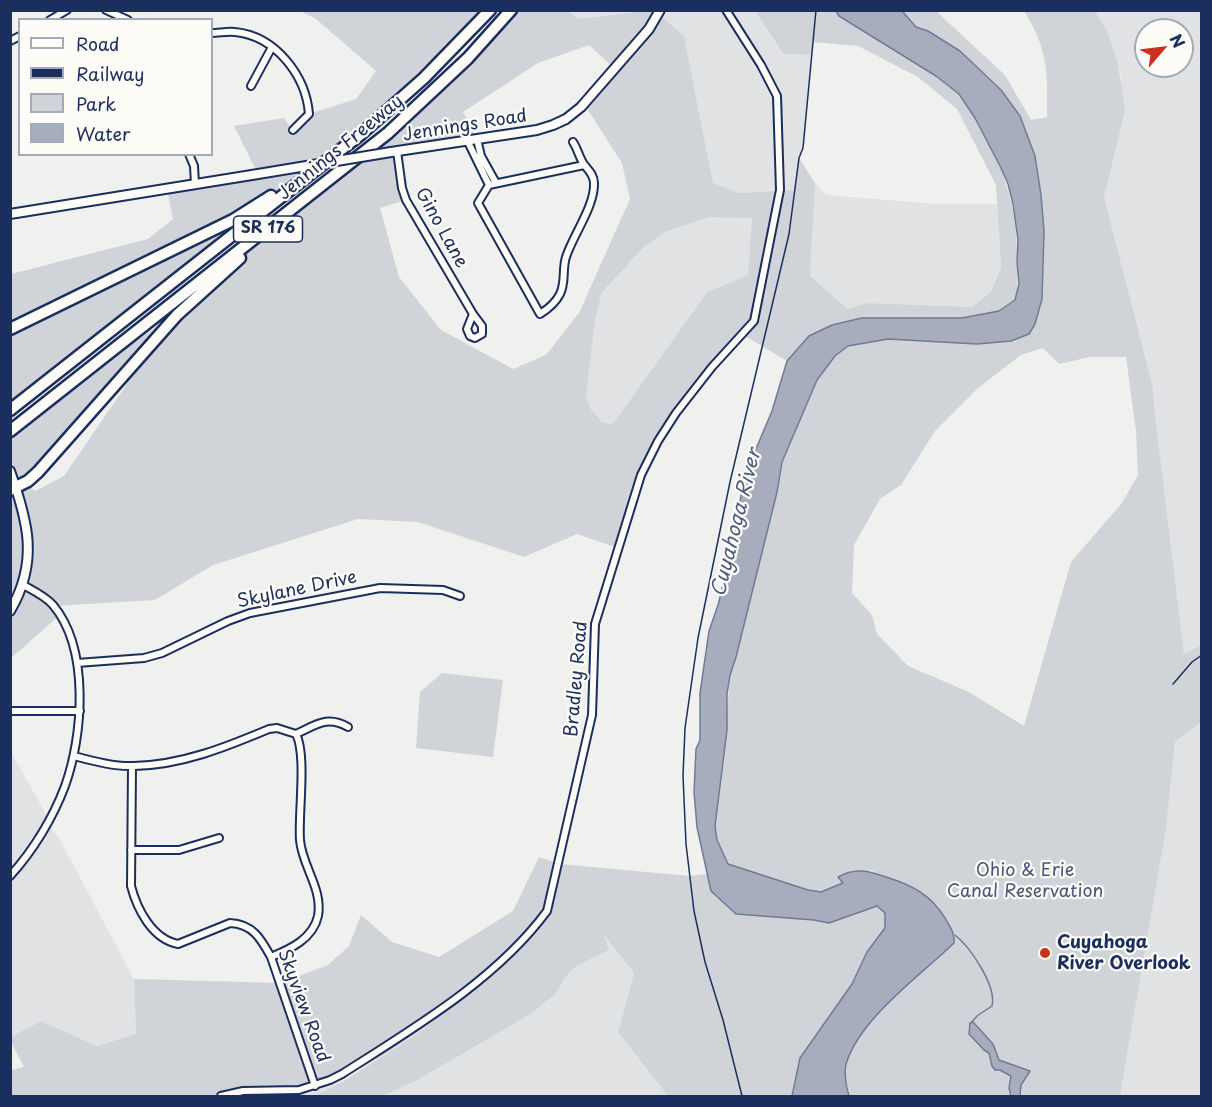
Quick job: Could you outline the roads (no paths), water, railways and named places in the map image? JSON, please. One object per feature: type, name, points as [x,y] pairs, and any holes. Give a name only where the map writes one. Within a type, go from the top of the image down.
[{"type":"highway","name":"Jennings Freeway","points":[[10,410],[361,134],[424,78],[490,10]]},
{"type":"highway","name":"Jennings Freeway","points":[[10,431],[270,228],[415,110],[468,58],[512,10]]},
{"type":"highway","points":[[10,329],[233,220],[329,158]]},
{"type":"highway","points":[[13,489],[28,482],[38,472],[177,315],[231,267],[270,228]]},
{"type":"street","points":[[53,18],[67,10]]},
{"type":"street","points":[[106,10],[124,18]]},
{"type":"street","name":"Jennings Road","points":[[10,214],[553,126],[581,107],[648,29],[660,10]]},
{"type":"street","name":"Bradley Road","points":[[221,1096],[243,1091],[299,1090],[315,1086],[342,1074],[430,1017],[501,962],[530,934],[547,911],[592,715],[594,624],[641,475],[658,441],[676,413],[712,367],[754,321],[778,201],[780,190],[777,96],[761,64],[726,10]]},
{"type":"street","points":[[213,33],[236,32],[255,38],[272,47],[288,61],[308,98],[309,114],[293,130]]},
{"type":"street","points":[[251,86],[272,47]]},
{"type":"street","points":[[477,139],[481,156],[493,184]]},
{"type":"street","points":[[466,140],[493,184]]},
{"type":"street","points":[[573,141],[584,165],[590,170],[594,182],[590,203],[567,254],[560,294],[540,314],[478,204],[493,184],[584,165]]},
{"type":"street","name":"Gino Lane","points":[[394,152],[406,200],[473,314]]},
{"type":"street","points":[[190,156],[194,166],[195,184]]},
{"type":"street","points":[[10,471],[13,489],[28,531],[28,554],[23,585],[10,610]]},
{"type":"street","points":[[10,876],[32,848],[58,803],[74,756],[80,711],[77,663],[60,615],[45,597],[23,585]]},
{"type":"street","name":"Skylane Drive","points":[[77,663],[144,658],[162,653],[228,621],[250,613],[380,588],[443,590],[460,596]]},
{"type":"street","points":[[10,711],[80,711]]},
{"type":"street","points":[[74,756],[132,767],[168,763],[201,755],[269,729],[277,728],[296,734],[325,721],[334,721],[348,727]]},
{"type":"street","points":[[271,957],[299,943],[314,927],[318,916],[318,895],[304,858],[300,838],[301,749],[296,734]]},
{"type":"street","name":"Skyview Road","points":[[132,767],[130,877],[134,895],[151,928],[169,942],[178,944],[222,926],[237,924],[254,931],[261,938],[271,957],[315,1086]]},
{"type":"street","points":[[130,850],[179,850],[219,838]]},
{"type":"water","name":"Cuyahoga River","points":[[836,11],[902,11],[916,27],[928,31],[960,51],[1001,90],[1020,116],[1035,156],[1041,195],[1044,231],[1042,299],[1035,324],[1029,334],[1011,341],[977,344],[888,339],[848,346],[835,356],[817,380],[782,462],[777,492],[730,675],[727,694],[727,730],[715,826],[717,840],[728,864],[808,890],[821,892],[843,883],[838,877],[856,871],[874,873],[904,884],[920,892],[934,903],[949,924],[954,939],[954,943],[892,999],[864,1030],[846,1064],[849,1096],[792,1096],[800,1058],[852,984],[867,952],[885,928],[885,913],[877,906],[829,923],[736,914],[711,891],[697,827],[694,792],[696,749],[700,740],[700,693],[709,631],[733,545],[744,477],[772,411],[787,361],[809,336],[832,325],[862,318],[962,318],[999,311],[1015,300],[1019,284],[1018,240],[1008,184],[975,118],[959,94],[936,76],[839,16]]},
{"type":"water","points":[[973,1022],[993,1044],[999,1060],[1030,1071],[1021,1085],[1020,1096],[1011,1096],[1009,1088],[1011,1076],[995,1070],[989,1053],[969,1034],[970,1023]]},
{"type":"waterway","points":[[955,935],[968,948],[981,968],[992,998],[992,1006],[971,1023]]},
{"type":"railway","points":[[742,1096],[723,1020],[705,962],[694,911],[686,844],[683,776],[685,728],[698,638],[730,482],[789,234],[799,158],[803,148],[816,10]]},
{"type":"railway","points":[[1173,684],[1192,662],[1202,655]]},
{"type":"place","name":"Cuyahoga River Overlook","points":[[1045,953]]},
{"type":"park label","name":"Ohio & Erie Canal Reservation","points":[[1025,881]]}]
